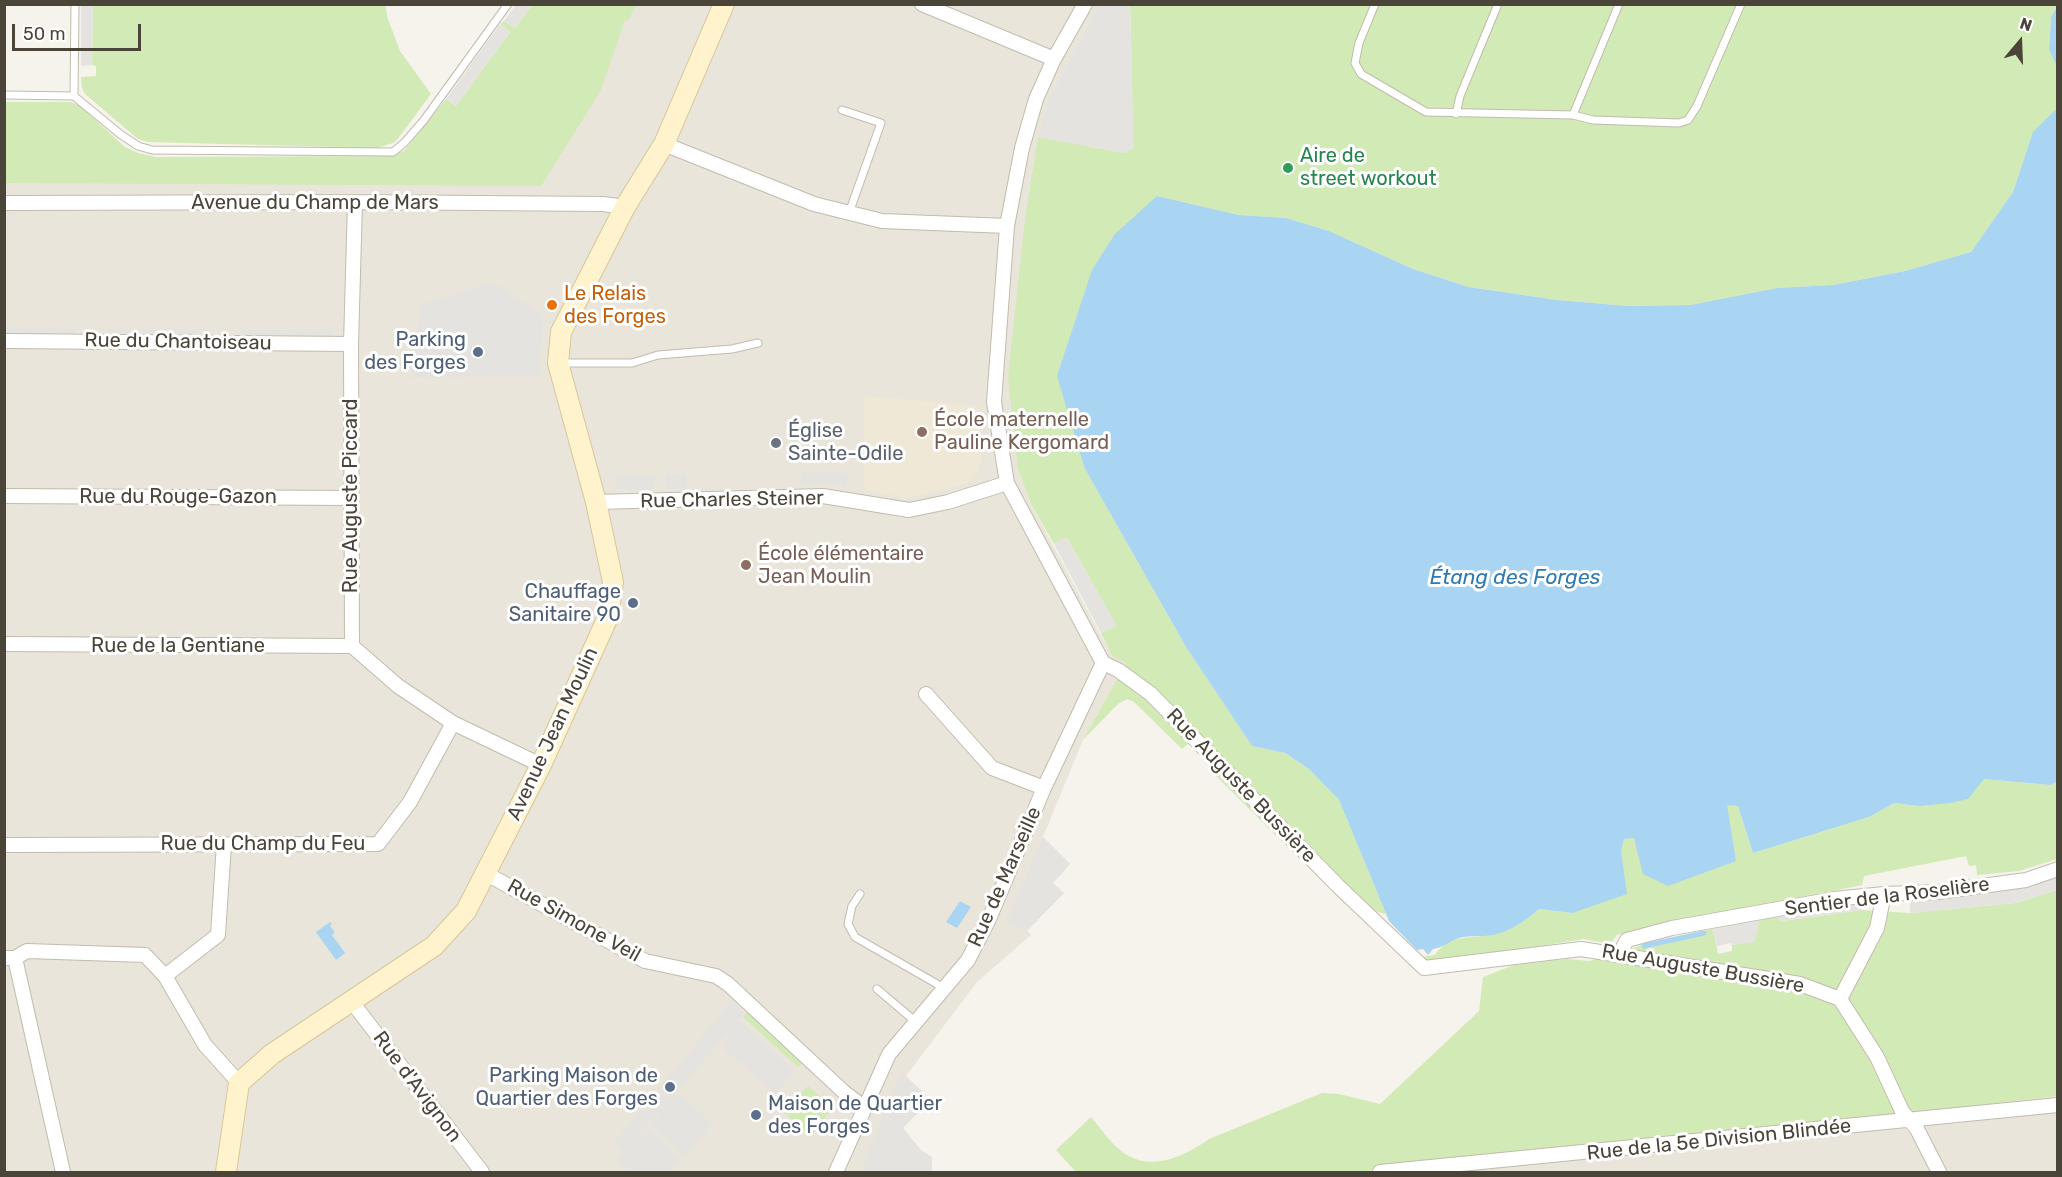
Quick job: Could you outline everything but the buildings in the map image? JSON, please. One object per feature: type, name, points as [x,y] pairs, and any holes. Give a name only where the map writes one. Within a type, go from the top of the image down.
[{"type":"main road","name":"Avenue Jean Moulin","points":[[239,1083],[272,1054],[434,946],[466,911],[541,765],[608,617],[613,582],[596,502],[558,363],[562,328],[625,207],[664,144],[724,4]]},
{"type":"main road","points":[[226,1173],[239,1083]]},
{"type":"street","points":[[922,4],[1054,59]]},
{"type":"street","points":[[1085,4],[1054,59],[1036,99],[1027,129],[1007,226],[994,402],[1007,483],[1103,663]]},
{"type":"street","points":[[664,144],[814,204],[882,221],[1007,226]]},
{"type":"street","name":"Avenue du Champ de Mars","points":[[4,204],[355,202],[603,204],[625,207]]},
{"type":"street","name":"Rue Auguste Piccard","points":[[352,646],[351,344],[355,202]]},
{"type":"street","name":"Rue du Chantoiseau","points":[[4,341],[351,344]]},
{"type":"street","name":"Rue Charles Steiner","points":[[596,502],[823,496],[909,510],[948,502],[1007,483]]},
{"type":"street","name":"Rue du Rouge-Gazon","points":[[4,496],[351,498]]},
{"type":"street","name":"Rue de la Gentiane","points":[[4,644],[352,646]]},
{"type":"street","points":[[352,646],[398,686],[453,723],[541,765]]},
{"type":"street","name":"Rue de Marseille","points":[[836,1173],[889,1054],[968,960],[989,919],[1044,788],[1103,663]]},
{"type":"street","name":"Rue Auguste Bussière","points":[[1103,663],[1118,670],[1150,694],[1337,885],[1424,968],[1581,949],[1800,984],[1840,999]]},
{"type":"street","points":[[926,694],[992,768],[1044,788]]},
{"type":"street","name":"Rue du Champ du Feu","points":[[4,845],[378,844],[410,802],[453,723]]},
{"type":"street","points":[[165,976],[218,934],[224,844]]},
{"type":"street","name":"Sentier de la Roselière","points":[[1619,955],[1627,940],[1672,928],[1834,899],[1938,892],[2026,880],[2058,869]]},
{"type":"street","name":"Rue Simone Veil","points":[[485,873],[645,961],[716,976],[728,984],[845,1093],[865,1108]]},
{"type":"street","points":[[1884,894],[1877,928],[1840,999],[1877,1057],[1902,1111],[1911,1120],[1939,1173]]},
{"type":"street","points":[[63,1173],[10,958],[27,951],[145,956],[165,976],[205,1045],[239,1083]]},
{"type":"street","name":"Rue d'Avignon","points":[[352,1002],[482,1173]]},
{"type":"street","name":"Rue de la 5e Division Blindée","points":[[1380,1173],[2058,1105]]},
{"type":"lane","points":[[74,96],[75,4]]},
{"type":"lane","points":[[4,95],[74,96],[120,134],[138,146],[152,150],[393,152],[405,143],[423,120],[508,4]]},
{"type":"lane","points":[[1375,4],[1354,63],[1361,74],[1426,112],[1573,115],[1593,120],[1679,123],[1688,120],[1697,106],[1741,4]]},
{"type":"lane","points":[[1456,114],[1460,96],[1498,4]]},
{"type":"lane","points":[[1573,115],[1619,4]]},
{"type":"lane","points":[[842,110],[880,123],[849,213]]},
{"type":"lane","points":[[558,363],[632,363],[658,355],[732,349],[758,343]]},
{"type":"lane","points":[[860,894],[852,906],[848,924],[855,937],[944,988]]},
{"type":"lane","points":[[877,989],[916,1022]]},
{"type":"shaded area","points":[[1126,4],[1130,8],[1134,148],[1125,153],[1038,137],[1047,103],[1100,5]]},
{"type":"shaded area","points":[[81,5],[93,5],[92,65],[81,66]]},
{"type":"shaded area","points":[[516,5],[532,5],[515,28],[504,21]]},
{"type":"shaded area","points":[[621,5],[1130,5],[1132,69],[1125,153],[1088,145],[1018,469],[1031,504],[1112,656],[1126,663],[1083,740],[1043,837],[1070,864],[1053,883],[1064,893],[1027,930],[1031,935],[977,982],[906,1076],[861,1172],[5,1172],[4,149],[51,162],[526,164]]},
{"type":"shaded area","points":[[500,24],[510,32],[456,106],[446,99]]},
{"type":"shaded area","name":"Parking des Forges","points":[[493,282],[543,316],[539,376],[411,378],[421,305]]},
{"type":"shaded area","points":[[5,328],[77,329],[77,334],[5,334]]},
{"type":"shaded area","points":[[107,329],[210,330],[210,335],[107,335]]},
{"type":"shaded area","points":[[241,330],[332,330],[332,336],[241,335]]},
{"type":"shaded area","name":"École maternelle Pauline Kergomard","points":[[864,396],[978,406],[982,458],[978,471],[967,483],[908,498],[864,490]]},
{"type":"shaded area","points":[[828,471],[848,474],[846,487],[828,484],[802,485],[801,472]]},
{"type":"shaded area","points":[[666,474],[686,474],[687,488],[667,489]]},
{"type":"shaded area","points":[[616,475],[654,476],[654,489],[615,489]]},
{"type":"shaded area","points":[[1066,537],[1117,626],[1101,633],[1054,544]]},
{"type":"shaded area","points":[[1043,837],[1070,864],[1053,883],[1064,893],[1027,931],[1006,924]]},
{"type":"shaded area","points":[[2057,875],[2057,890],[2015,903],[1910,913],[1910,900]]},
{"type":"shaded area","points":[[1857,903],[1862,910],[1782,921],[1774,916]]},
{"type":"shaded area","points":[[1760,918],[1754,942],[1717,946],[1713,929]]},
{"type":"shaded area","name":"Parking Maison de Quartier des Forges","points":[[732,1000],[745,1013],[739,1020],[794,1071],[775,1094],[721,1046],[731,1037],[727,1034],[669,1100],[670,1102],[679,1093],[712,1124],[685,1156],[651,1124],[661,1113],[658,1112],[638,1134],[638,1137],[648,1128],[680,1159],[672,1168],[678,1172],[630,1172],[616,1160],[623,1152],[613,1144]]},
{"type":"shaded area","points":[[901,1074],[931,1100],[903,1128],[921,1150],[932,1157],[932,1172],[860,1172]]},
{"type":"shaded area","points":[[2057,1096],[2057,1172],[1363,1172],[1394,1165],[1909,1114]]},
{"type":"green space","points":[[385,4],[400,51],[431,94],[397,140],[376,148],[148,142],[138,139],[85,94],[82,88],[81,77],[96,76],[96,66],[92,65],[93,5]]},
{"type":"green space","points":[[532,5],[636,5],[628,21],[625,20],[601,90],[541,186],[5,183],[5,102],[70,102],[79,105],[125,147],[156,157],[386,156],[404,151],[446,99],[456,106],[510,32],[500,24],[504,21],[515,28]]},
{"type":"green space","points":[[1130,5],[2057,5],[2051,17],[2049,50],[2057,67],[2056,109],[2033,133],[2013,192],[1971,252],[1905,271],[1833,285],[1777,288],[1690,305],[1628,306],[1557,300],[1469,287],[1413,269],[1329,231],[1286,218],[1239,215],[1157,196],[1085,469],[1186,647],[1252,746],[1285,753],[1309,769],[1339,800],[1386,914],[1345,904],[1209,769],[1212,766],[1189,743],[1182,749],[1134,702],[1127,699],[1118,704],[1083,740],[1126,663],[1112,656],[1101,633],[1116,625],[1067,538],[1054,544],[1031,504],[1018,469],[1008,377],[1025,219],[1038,137],[1125,153],[1132,69]]},
{"type":"green space","points":[[1983,779],[2050,785],[2057,782],[2057,859],[2019,871],[1977,875],[1976,865],[1969,866],[1966,856],[1864,876],[1862,885],[1617,935],[1610,944],[1584,939],[1439,962],[1423,961],[1422,957],[1435,955],[1447,943],[1462,938],[1501,932],[1518,924],[1539,909],[1572,913],[1621,851],[1624,839],[1633,838],[1736,861],[1726,804],[1738,806],[1753,853],[1869,817],[1894,803],[1919,806]]},
{"type":"green space","points":[[2057,890],[2057,1096],[1909,1114],[1394,1165],[1363,1172],[1076,1172],[1056,1150],[1091,1117],[1108,1138],[1130,1157],[1153,1162],[1176,1157],[1209,1139],[1322,1093],[1339,1094],[1380,1104],[1479,1011],[1483,977],[1514,965],[1567,959],[1590,961],[1656,941],[1713,929],[1718,954],[1732,951],[1732,945],[1754,942],[1760,918],[1774,916],[1782,921],[1862,910],[1910,913],[2015,903]]},
{"type":"green space","points":[[747,1012],[802,1063],[798,1067],[743,1017]]},
{"type":"green space","points":[[808,1086],[833,1108],[809,1135],[784,1112]]},
{"type":"water","points":[[2057,6],[2058,67],[2049,50],[2051,17]]},
{"type":"water","name":"Étang des Forges","points":[[2057,102],[2057,782],[2050,785],[1984,779],[1968,799],[1919,806],[1894,803],[1869,817],[1753,853],[1738,806],[1727,805],[1736,861],[1668,886],[1643,874],[1634,838],[1624,839],[1621,851],[1627,894],[1572,913],[1539,909],[1506,931],[1489,936],[1459,938],[1433,949],[1428,955],[1423,949],[1417,950],[1389,921],[1339,800],[1309,769],[1285,753],[1252,746],[1186,647],[1085,469],[1057,376],[1092,270],[1115,234],[1157,196],[1239,215],[1286,218],[1329,231],[1413,269],[1469,287],[1557,300],[1628,306],[1690,305],[1777,288],[1833,285],[1905,271],[1971,252],[2013,192],[2033,132],[2056,109]]},
{"type":"water","points":[[960,901],[971,907],[957,928],[946,922]]},
{"type":"water","points":[[330,922],[335,932],[332,935],[345,953],[336,960],[316,932]]},
{"type":"waterway","points":[[1644,946],[1704,933]]},
{"type":"place","name":"Aire de street workout","points":[[1288,168]]},
{"type":"place","name":"Le Relais des Forges","points":[[552,305]]},
{"type":"place","name":"Parking des Forges","points":[[478,352]]},
{"type":"place","name":"École maternelle Pauline Kergomard","points":[[922,432]]},
{"type":"place","name":"Église Sainte-Odile","points":[[776,443]]},
{"type":"place","name":"École élémentaire Jean Moulin","points":[[746,565]]},
{"type":"place","name":"Chauffage Sanitaire 90","points":[[633,603]]},
{"type":"place","name":"Parking Maison de Quartier des Forges","points":[[670,1087]]},
{"type":"place","name":"Maison de Quartier des Forges","points":[[756,1115]]}]
